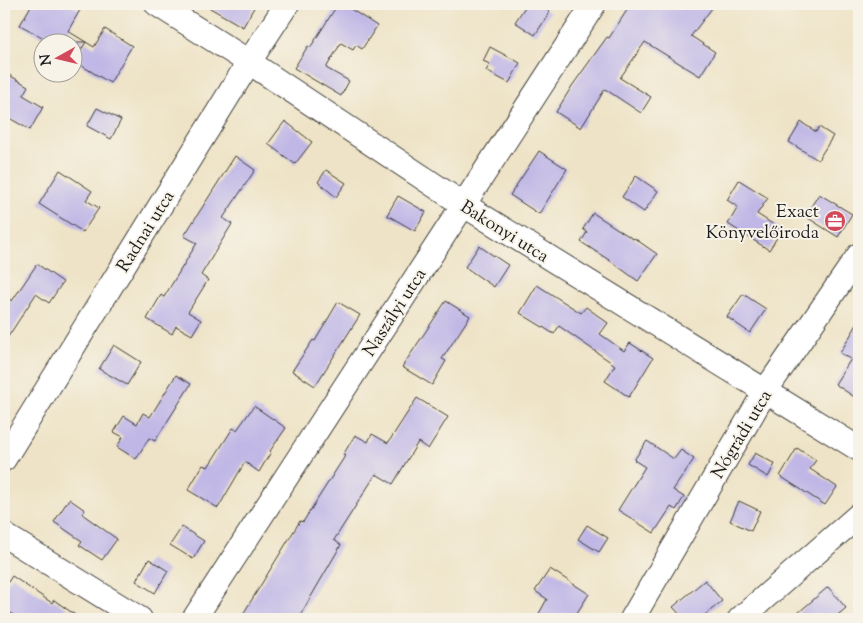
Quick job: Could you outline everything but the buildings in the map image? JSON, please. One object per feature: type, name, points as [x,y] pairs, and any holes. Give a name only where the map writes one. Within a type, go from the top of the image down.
[{"type":"street","name":"Bakonyi utca","points":[[158,4],[249,62],[464,206],[766,390],[859,449]]},
{"type":"street","name":"Radnai utca","points":[[4,459],[249,62],[287,4]]},
{"type":"street","name":"Naszályi utca","points":[[194,619],[594,4]]},
{"type":"street","name":"Nógrádi utca","points":[[632,619],[766,390],[859,255]]},
{"type":"street","points":[[740,619],[859,515]]},
{"type":"street","points":[[4,535],[140,619]]},
{"type":"place","name":"Exact Könyvelőiroda","points":[[835,221]]}]
